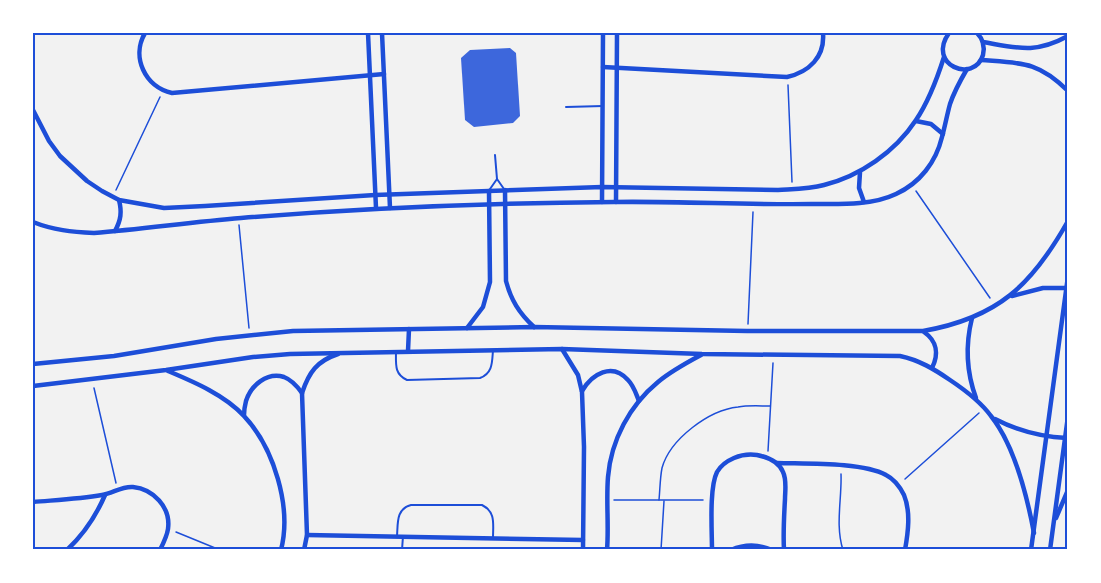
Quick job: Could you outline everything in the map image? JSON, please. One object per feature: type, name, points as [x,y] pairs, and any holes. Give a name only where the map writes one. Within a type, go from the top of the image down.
[{"type":"street","points":[[145,33],[139,49],[144,74],[152,84],[171,93],[384,74]]},
{"type":"street","points":[[368,33],[376,208]]},
{"type":"street","points":[[382,33],[390,208]]},
{"type":"street","points":[[602,202],[603,33]]},
{"type":"street","points":[[616,33],[616,202]]},
{"type":"street","points":[[603,67],[787,77],[808,69],[816,60],[822,50],[823,33]]},
{"type":"street","points":[[949,33],[942,49],[949,64],[957,69],[967,69],[975,66],[981,60],[984,51],[983,42],[977,33]]},
{"type":"street","points":[[983,42],[1034,49],[1068,36]]},
{"type":"street","points":[[33,110],[49,141],[60,156],[87,181],[119,200],[164,208],[389,194],[602,187],[793,189],[822,186],[860,172],[896,144],[916,121],[932,90],[944,57]]},
{"type":"street","points":[[981,60],[1023,63],[1032,66],[1053,78],[1068,91]]},
{"type":"street","points":[[33,222],[71,232],[94,233],[239,218],[376,208],[602,202],[753,205],[880,200],[912,185],[931,163],[939,149],[951,101],[967,69]]},
{"type":"street","points":[[916,121],[931,124],[943,134]]},
{"type":"street","points":[[860,172],[859,188],[864,202]]},
{"type":"street","points":[[505,190],[506,281],[509,294],[516,307],[534,327]]},
{"type":"street","points":[[467,328],[483,307],[490,282],[489,191]]},
{"type":"street","points":[[115,231],[120,223],[119,200]]},
{"type":"street","points":[[33,364],[114,357],[249,334],[293,331],[534,327],[747,331],[923,331],[972,318],[1009,297],[1048,254],[1068,221]]},
{"type":"street","points":[[1031,550],[1068,276]]},
{"type":"street","points":[[1009,297],[1043,288],[1067,288]]},
{"type":"street","points":[[972,318],[967,360],[976,400]]},
{"type":"street","points":[[408,329],[408,351]]},
{"type":"street","points":[[923,331],[934,341],[936,348],[937,355],[932,368]]},
{"type":"street","points":[[33,386],[253,357],[342,352],[562,349],[702,354],[900,356],[912,358],[932,368],[962,388],[993,418],[1005,438],[1022,484],[1034,533]]},
{"type":"street","points":[[562,349],[578,375],[582,392],[583,550]]},
{"type":"street","points":[[304,550],[307,535],[302,393],[307,379],[316,367],[342,352]]},
{"type":"street","points":[[608,550],[608,477],[613,449],[620,431],[639,401],[657,382],[702,354]]},
{"type":"street","points":[[166,370],[225,400],[244,415],[257,432],[276,471],[281,493],[284,514],[281,550]]},
{"type":"street","points":[[582,392],[588,381],[597,374],[608,371],[617,372],[627,378],[639,401]]},
{"type":"street","points":[[244,415],[246,400],[252,389],[271,376],[284,377],[294,383],[302,393]]},
{"type":"street","points":[[1050,550],[1068,416]]},
{"type":"street","points":[[993,418],[1018,430],[1066,438]]},
{"type":"street","points":[[712,550],[714,479],[725,462],[738,456],[753,454],[777,463],[783,472],[785,486],[784,550]]},
{"type":"street","points":[[777,463],[825,464],[862,468],[884,473],[892,478],[904,495],[907,506],[905,550]]},
{"type":"street","points":[[33,502],[105,495],[117,489],[130,487],[143,489],[154,495],[163,505],[168,516],[168,528],[160,550]]},
{"type":"street","points":[[1053,526],[1068,490]]},
{"type":"street","points":[[67,550],[84,532],[105,495]]},
{"type":"street","points":[[307,535],[583,540]]},
{"type":"street","points":[[731,550],[753,545],[772,550]]},
{"type":"lane","points":[[566,107],[603,106]]},
{"type":"lane","points":[[495,155],[497,179],[505,190]]},
{"type":"lane","points":[[489,191],[497,179]]},
{"type":"lane","points":[[396,351],[396,369],[398,374],[407,380],[480,378],[485,376],[492,366],[493,350]]},
{"type":"lane","points":[[397,536],[398,516],[405,507],[411,505],[482,505],[487,507],[493,517],[493,538]]},
{"type":"lane","points":[[402,550],[403,536]]},
{"type":"path","points":[[787,77],[793,189]]},
{"type":"path","points":[[113,196],[163,91]]},
{"type":"path","points":[[912,185],[996,306]]},
{"type":"path","points":[[747,331],[753,205]]},
{"type":"path","points":[[239,218],[249,334]]},
{"type":"path","points":[[768,458],[773,354]]},
{"type":"path","points":[[92,379],[117,489]]},
{"type":"path","points":[[659,500],[662,468],[676,442],[691,428],[705,419],[736,407],[770,406]]},
{"type":"path","points":[[898,485],[985,408]]},
{"type":"path","points":[[840,466],[842,499],[839,536],[843,550]]},
{"type":"path","points":[[608,500],[712,500]]},
{"type":"path","points":[[661,550],[664,500]]},
{"type":"path","points":[[168,528],[220,550]]},
{"type":"building","points":[[510,48],[516,53],[520,116],[513,123],[474,127],[465,120],[461,58],[470,50]]}]
